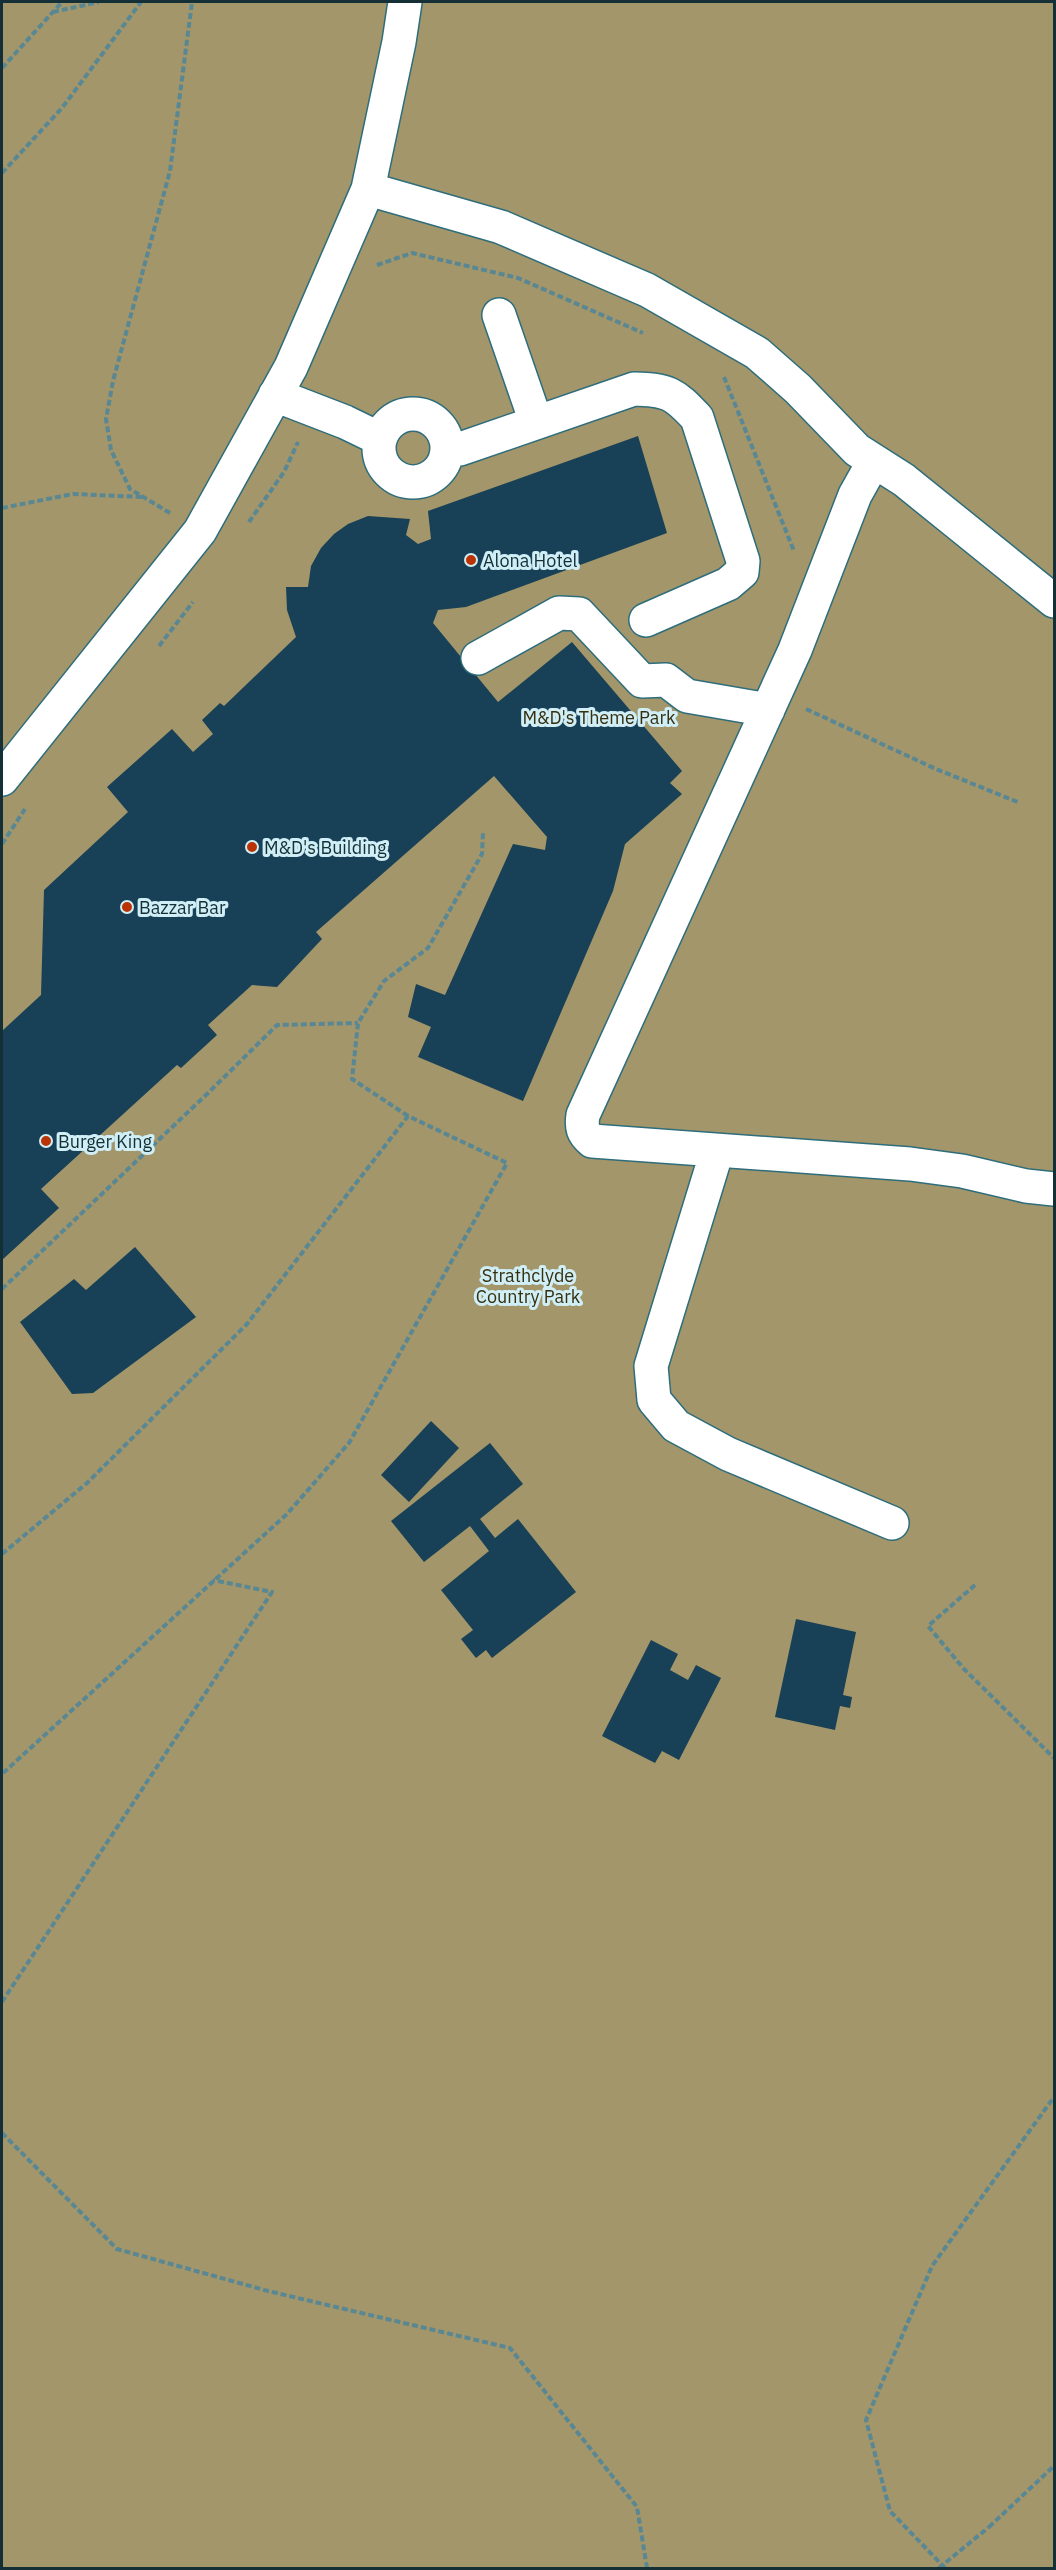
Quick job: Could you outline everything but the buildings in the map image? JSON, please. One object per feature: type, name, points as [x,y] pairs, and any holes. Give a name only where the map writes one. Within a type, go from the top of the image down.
[{"type":"street","points":[[2,779],[200,531],[291,367],[368,189],[399,42],[405,2]]},
{"type":"street","points":[[368,189],[501,226],[646,290],[757,353],[798,389],[857,450],[904,480],[1054,601]]},
{"type":"street","points":[[499,315],[536,422]]},
{"type":"street","points":[[447,448],[460,448],[634,389],[661,390],[681,400],[697,418],[743,561],[742,572],[728,584],[646,620]]},
{"type":"street","points":[[275,395],[380,439]]},
{"type":"street","points":[[412,414],[423,415],[433,420],[446,437],[447,448],[441,469],[422,481],[410,482],[399,479],[389,472],[382,463],[379,451],[380,439],[392,421],[412,414]]},
{"type":"street","points":[[874,461],[855,495],[795,650],[583,1115],[581,1124],[584,1133],[592,1141],[910,1164],[962,1171],[1054,1190]]},
{"type":"street","points":[[478,658],[560,612],[579,614],[642,681],[666,680],[687,696],[771,702]]},
{"type":"street","points":[[717,1151],[651,1366],[654,1400],[676,1426],[728,1454],[891,1522]]},
{"type":"path","points":[[2,68],[62,2]]},
{"type":"path","points":[[52,12],[99,2]]},
{"type":"path","points":[[2,172],[62,108],[141,2]]},
{"type":"path","points":[[192,2],[170,171],[113,381],[106,419],[111,450],[130,489],[200,531]]},
{"type":"path","points":[[373,274],[378,264],[412,253],[518,278],[645,333]]},
{"type":"path","points":[[723,376],[795,554]]},
{"type":"path","points":[[245,528],[285,472],[313,409]]},
{"type":"path","points":[[2,508],[73,495],[143,497]]},
{"type":"path","points":[[156,649],[199,593]]},
{"type":"path","points":[[771,702],[855,733],[1020,803]]},
{"type":"path","points":[[2,844],[27,807]]},
{"type":"path","points":[[2,1774],[287,1514],[349,1443],[507,1163],[408,1116],[352,1079],[358,1023],[384,981],[428,948],[482,854],[483,831]]},
{"type":"path","points":[[2,1289],[277,1025],[358,1023]]},
{"type":"path","points":[[2,1554],[87,1483],[246,1324],[408,1116]]},
{"type":"path","points":[[2,2002],[272,1592],[212,1580]]},
{"type":"path","points":[[975,1585],[928,1626],[964,1669],[1054,1758]]},
{"type":"path","points":[[945,2568],[891,2511],[866,2420],[932,2266],[1054,2097]]},
{"type":"path","points":[[2,2133],[117,2249],[268,2291],[510,2348],[637,2507],[647,2568]]},
{"type":"path","points":[[939,2568],[989,2527],[1054,2466]]},
{"type":"green space","name":"Strathclyde Country Park","points":[[2,2],[1054,2],[1054,2568],[2,2568]]},
{"type":"place","name":"Alona Hotel","points":[[471,560]]},
{"type":"place","name":"M&D's Building","points":[[252,847]]},
{"type":"place","name":"Bazzar Bar","points":[[127,907]]},
{"type":"place","name":"Burger King","points":[[46,1141]]},
{"type":"park label","name":"M&D's Theme Park","points":[[599,717]]}]
